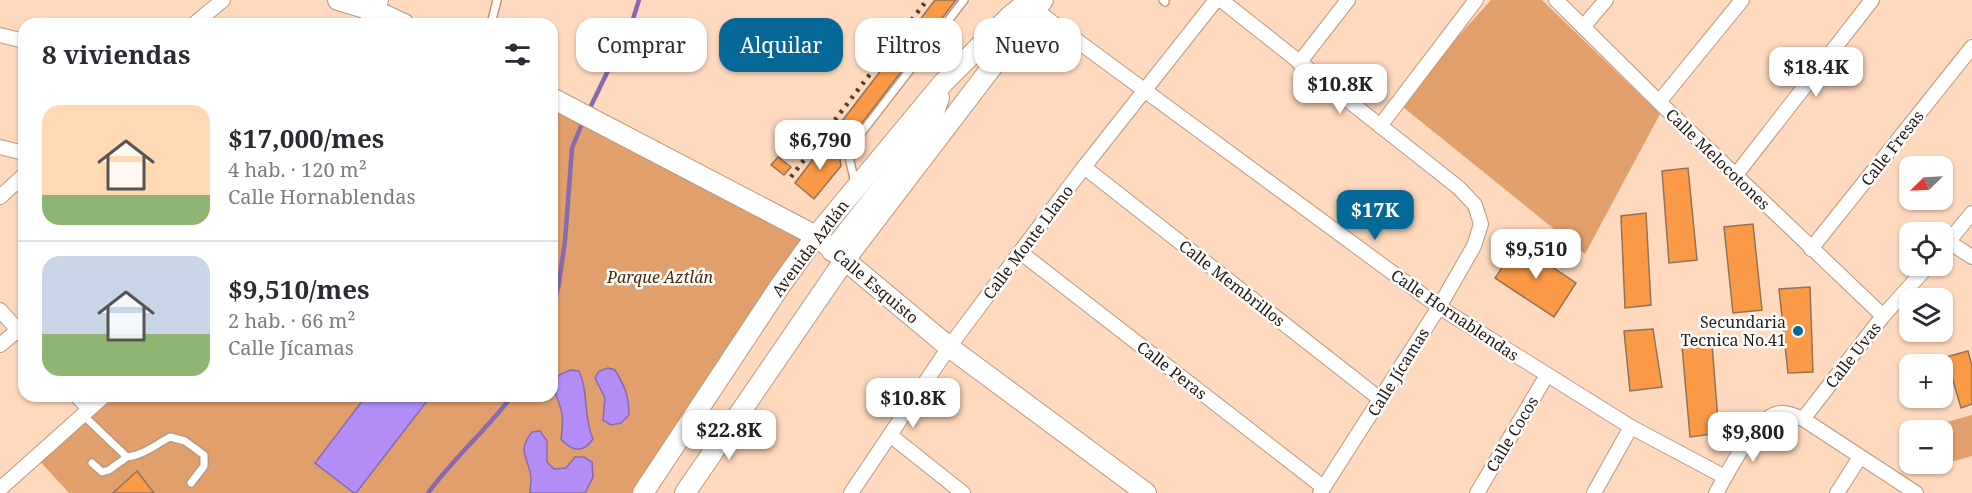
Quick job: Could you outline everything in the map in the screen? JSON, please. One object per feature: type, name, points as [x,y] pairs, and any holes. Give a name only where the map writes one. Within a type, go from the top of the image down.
[{"type":"main road","points":[[338,0],[389,18]]},
{"type":"main road","points":[[838,256],[1034,3]]},
{"type":"main road","name":"Avenida Aztlán","points":[[643,493],[774,295],[816,237],[943,83],[997,29],[1034,3]]},
{"type":"main road","points":[[685,493],[838,256],[915,146],[933,115],[943,83]]},
{"type":"main road","name":"Calle Esquisto","points":[[558,101],[816,237],[949,347],[1146,493]]},
{"type":"street","points":[[201,18],[223,0]]},
{"type":"street","name":"Calle Monte Llano","points":[[851,493],[949,347],[1084,167],[1216,0]]},
{"type":"street","points":[[1221,0],[1380,126],[1476,0]]},
{"type":"street","points":[[1299,63],[1348,0]]},
{"type":"street","name":"Calle Melocotones","points":[[1556,0],[1735,176],[1883,316]]},
{"type":"street","points":[[1583,27],[1606,0]]},
{"type":"street","points":[[1659,102],[1742,0]]},
{"type":"street","points":[[1735,176],[1872,0]]},
{"type":"street","name":"Calle Hornablendas","points":[[1034,3],[1144,90],[1438,307],[1632,427],[1725,477]]},
{"type":"street","points":[[0,35],[18,40]]},
{"type":"street","name":"Calle Fresas","points":[[1811,249],[1972,47]]},
{"type":"street","name":"Calle Jícamas","points":[[1322,490],[1438,307],[1474,246],[1481,224],[1474,205],[1459,188],[1380,126]]},
{"type":"street","points":[[0,147],[18,152]]},
{"type":"street","name":"Calle Membrillos","points":[[1084,167],[1380,399]]},
{"type":"street","points":[[0,197],[18,180]]},
{"type":"street","points":[[1953,236],[1972,213]]},
{"type":"street","points":[[1953,248],[1972,257]]},
{"type":"street","name":"Calle Peras","points":[[1020,252],[1322,490]]},
{"type":"street","name":"Calle Uvas","points":[[1803,419],[1883,316],[1919,276]]},
{"type":"street","points":[[0,310],[18,327]]},
{"type":"street","points":[[0,345],[18,334]]},
{"type":"street","name":"Calle Cocos","points":[[1477,493],[1547,375]]},
{"type":"street","points":[[80,402],[86,412]]},
{"type":"street","points":[[0,489],[97,402]]},
{"type":"street","points":[[1716,493],[1754,432],[1770,416],[1780,413],[1791,414],[1803,419],[1916,493]]},
{"type":"street","points":[[1594,493],[1632,427]]},
{"type":"street","points":[[890,435],[963,493]]},
{"type":"street","points":[[1837,493],[1860,457]]},
{"type":"lane","points":[[492,18],[496,0]]},
{"type":"lane","points":[[856,187],[849,157],[855,141],[964,0]]},
{"type":"lane","points":[[86,412],[127,457]]},
{"type":"lane","points":[[92,463],[102,472],[109,470],[127,457],[147,452],[170,437],[185,441],[204,455],[204,466],[191,483]]},
{"type":"green space","points":[[1491,0],[1542,0],[1660,114],[1585,254],[1398,103]]},
{"type":"green space","name":"Parque Aztlán","points":[[558,101],[816,236],[644,493],[69,493],[36,457],[97,402],[558,402]]},
{"type":"green space","points":[[1972,415],[1972,456],[1953,461],[1953,420]]},
{"type":"shaded area","points":[[608,368],[615,370],[621,381],[629,409],[629,415],[621,423],[611,425],[603,420],[605,398],[595,378],[599,371]]},
{"type":"shaded area","points":[[571,370],[579,371],[582,379],[588,422],[593,439],[582,449],[569,446],[561,439],[562,415],[558,401],[558,376]]},
{"type":"shaded area","points":[[361,402],[426,402],[356,493],[315,463]]},
{"type":"shaded area","points":[[540,431],[547,441],[547,462],[554,469],[566,468],[575,457],[584,457],[592,462],[593,477],[585,493],[530,493],[531,478],[524,450],[532,432]]},
{"type":"building","points":[[935,0],[956,0],[942,18],[921,18]]},
{"type":"building","points":[[880,72],[901,72],[839,153],[826,142]]},
{"type":"building","points":[[826,142],[839,153],[841,166],[814,199],[795,183]]},
{"type":"building","points":[[778,157],[791,167],[784,175],[771,165]]},
{"type":"building","points":[[1688,168],[1697,260],[1669,263],[1662,171]]},
{"type":"building","points":[[1646,213],[1651,305],[1625,308],[1621,216]]},
{"type":"building","points":[[1753,224],[1762,310],[1733,313],[1724,227]]},
{"type":"building","points":[[1518,244],[1576,283],[1554,317],[1495,278]]},
{"type":"building","name":"Secundaria Tecnica No.41","points":[[1810,287],[1813,372],[1788,373],[1779,289]]},
{"type":"building","points":[[1653,329],[1662,387],[1630,391],[1624,331]]},
{"type":"building","points":[[1712,344],[1719,433],[1690,437],[1682,346]]},
{"type":"building","points":[[1968,351],[1972,366],[1972,404],[1961,408],[1953,381],[1953,355]]},
{"type":"building","points":[[137,471],[154,493],[113,493]]},
{"type":"waterway","points":[[588,112],[633,19],[639,0]]},
{"type":"waterway","points":[[558,287],[565,241],[572,148],[584,119]]},
{"type":"waterway","points":[[428,493],[507,402]]},
{"type":"railway","points":[[791,177],[927,0]]},
{"type":"place","name":"Secundaria Tecnica No.41","points":[[1798,331]]}]
